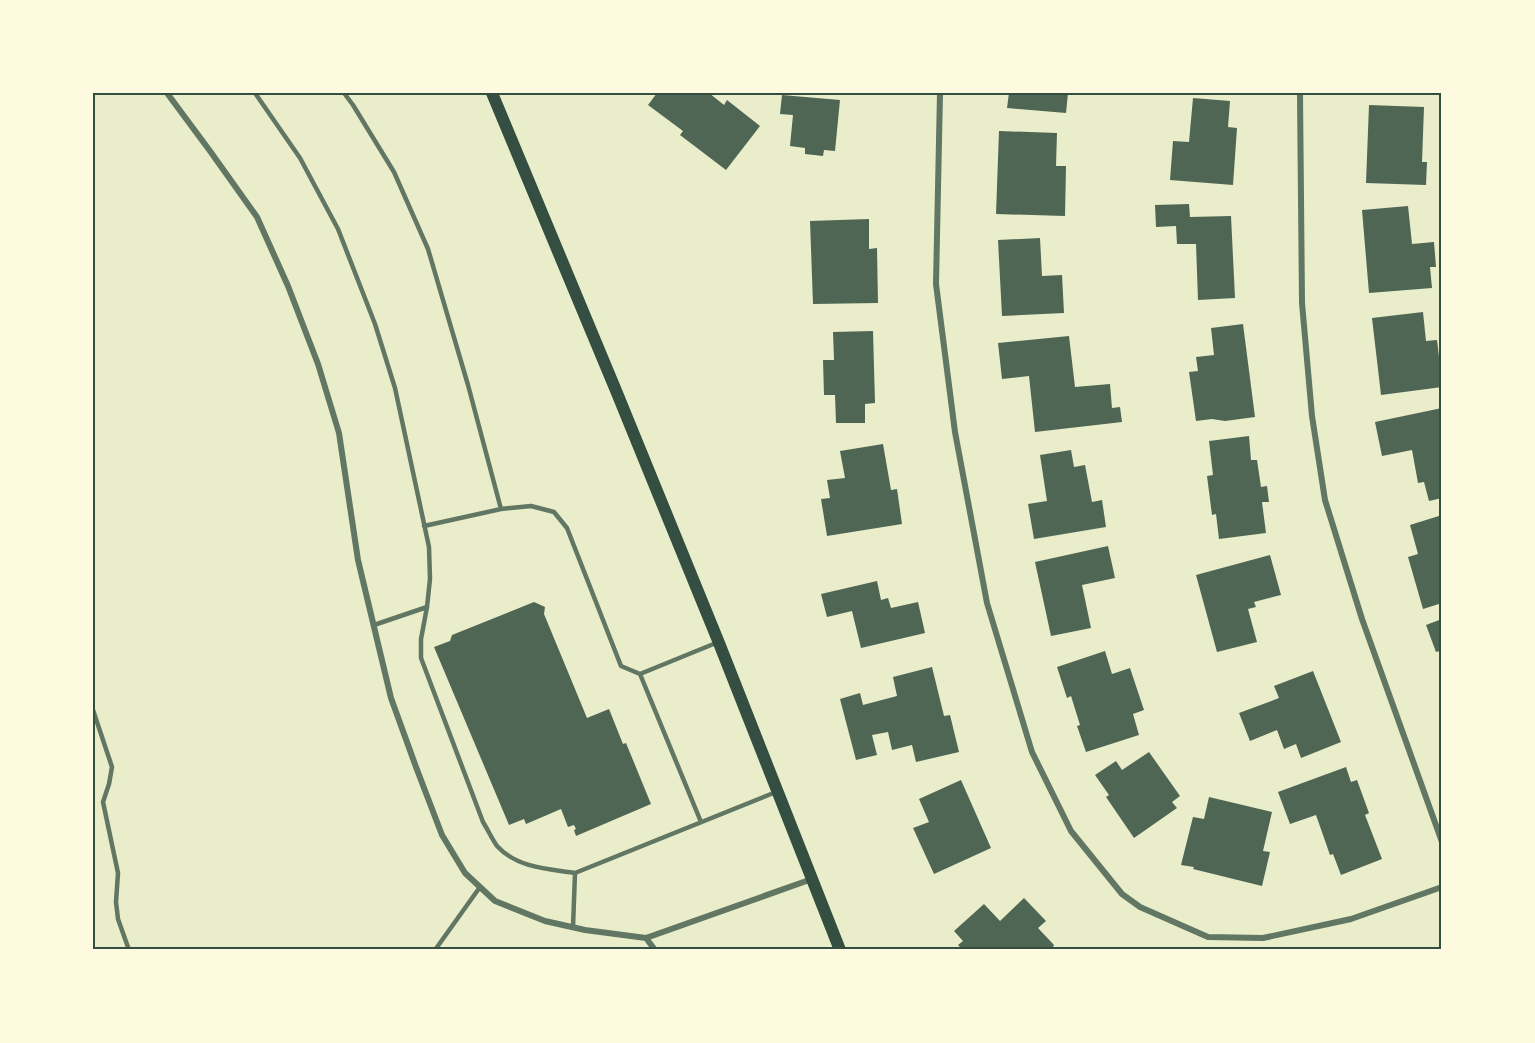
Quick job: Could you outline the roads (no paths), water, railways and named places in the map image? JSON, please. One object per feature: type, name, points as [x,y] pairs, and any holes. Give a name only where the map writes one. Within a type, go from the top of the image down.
[{"type":"main road","points":[[492,93],[719,643],[840,950]]},
{"type":"street","points":[[166,93],[257,217],[288,286],[318,364],[339,433],[358,560],[391,698],[442,835],[465,873],[495,901],[545,921],[646,938],[812,879]]},
{"type":"street","points":[[940,93],[936,284],[955,432],[987,603],[1032,752],[1071,831],[1122,894],[1140,907],[1208,937],[1263,938],[1351,919],[1442,887]]},
{"type":"street","points":[[1300,93],[1302,303],[1312,416],[1325,500],[1362,619],[1442,842]]},
{"type":"street","points":[[646,938],[655,950]]},
{"type":"lane","points":[[255,93],[300,158],[338,230],[375,324],[395,388],[429,547],[430,579],[421,639],[421,658],[483,822],[497,846],[515,860],[531,866],[575,873],[777,791]]},
{"type":"lane","points":[[344,93],[354,105],[394,172],[428,249],[501,509]]},
{"type":"lane","points":[[424,526],[501,509],[531,506],[554,512],[567,528],[621,666],[640,674],[719,643]]},
{"type":"lane","points":[[374,625],[427,607]]},
{"type":"lane","points":[[640,674],[700,822]]},
{"type":"lane","points":[[93,710],[112,767],[103,802],[118,873],[116,902],[118,919],[129,950]]},
{"type":"lane","points":[[573,927],[575,873]]},
{"type":"lane","points":[[435,950],[480,887]]}]
